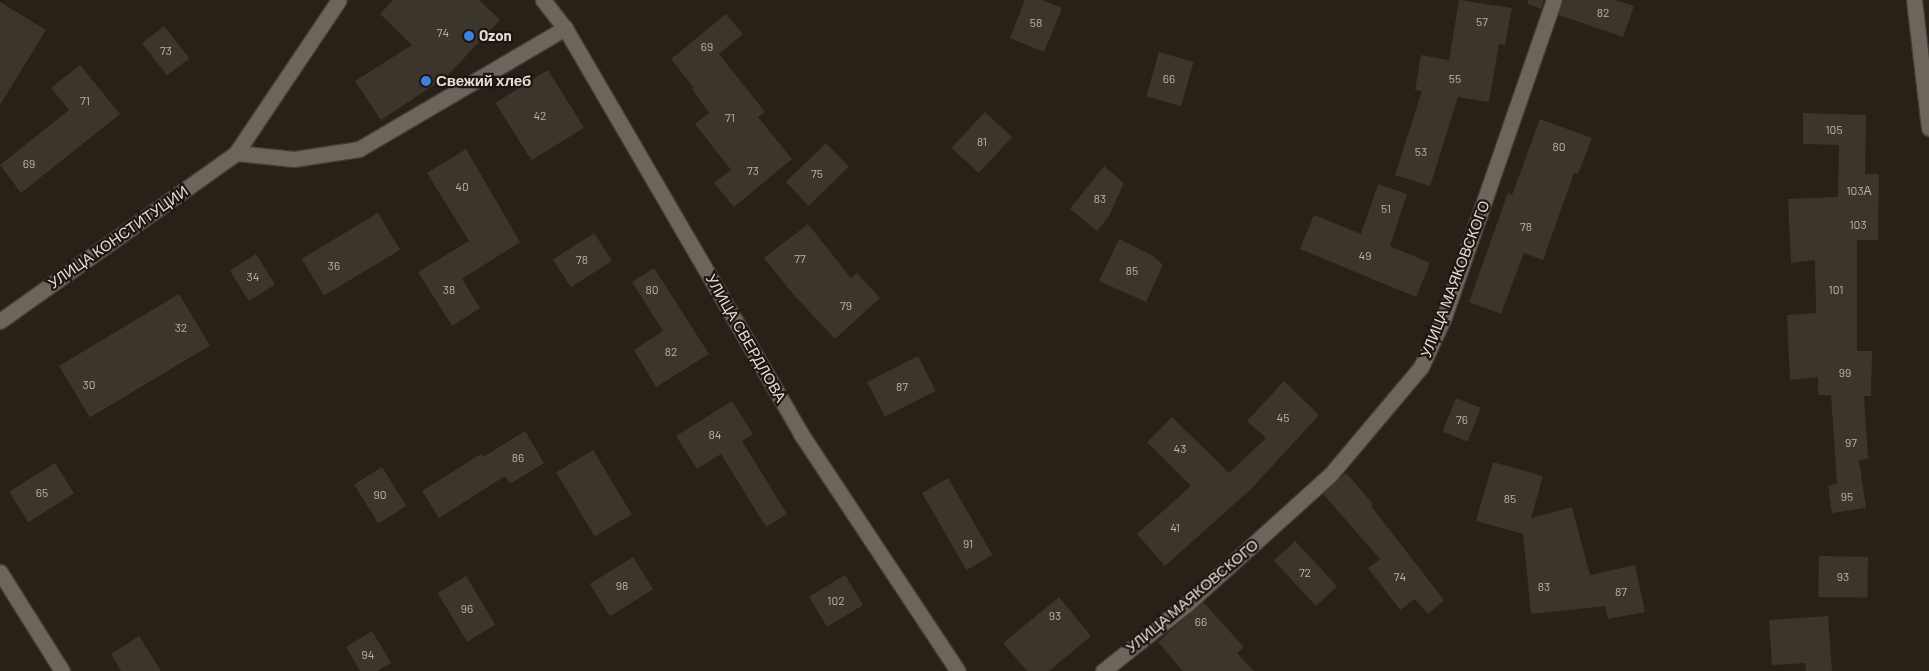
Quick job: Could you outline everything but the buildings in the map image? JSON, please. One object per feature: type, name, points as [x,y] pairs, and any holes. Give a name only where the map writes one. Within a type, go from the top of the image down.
[{"type":"street","name":"УЛИЦА КОНСТИТУЦИИ","points":[[0,321],[236,153],[339,0]]},
{"type":"street","name":"УЛИЦА СВЕРДЛОВА","points":[[543,0],[564,28],[801,434],[956,670]]},
{"type":"street","name":"УЛИЦА МАЯКОВСКОГО","points":[[1103,671],[1187,604],[1330,475],[1421,367],[1444,317],[1554,0]]},
{"type":"street","points":[[1914,0],[1929,128]]},
{"type":"street","points":[[236,153],[294,159],[359,149],[564,28]]},
{"type":"street","points":[[0,572],[62,671]]},
{"type":"place","name":"Ozon","points":[[469,36]]},
{"type":"place","name":"Свежий хлеб","points":[[426,81]]}]
